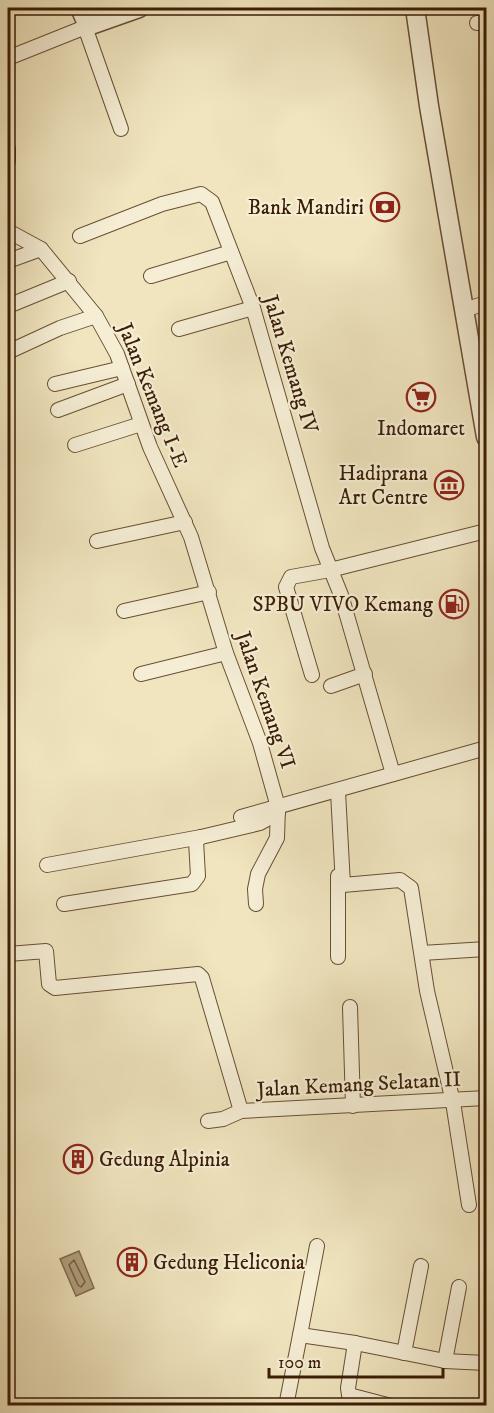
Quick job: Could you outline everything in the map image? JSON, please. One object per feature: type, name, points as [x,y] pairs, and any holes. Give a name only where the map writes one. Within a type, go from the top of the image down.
[{"type":"street","points":[[80,8],[120,129]]},
{"type":"street","points":[[8,58],[86,26],[139,8]]},
{"type":"street","points":[[415,8],[486,437]]},
{"type":"street","points":[[8,150],[8,161]]},
{"type":"street","name":"Jalan Kemang IV","points":[[80,236],[162,204],[201,194],[212,202],[253,308],[330,570],[341,595],[365,674],[393,774]]},
{"type":"street","name":"Jalan Kemang I-E","points":[[8,231],[41,249],[96,316],[122,368],[141,424],[177,506]]},
{"type":"street","points":[[8,261],[41,249]]},
{"type":"street","points":[[151,276],[231,252]]},
{"type":"street","points":[[8,306],[69,281]]},
{"type":"street","points":[[464,310],[486,303]]},
{"type":"street","points":[[179,329],[253,308]]},
{"type":"street","points":[[8,352],[60,328],[96,316]]},
{"type":"street","points":[[55,384],[122,368]]},
{"type":"street","points":[[58,410],[128,384]]},
{"type":"street","points":[[75,446],[141,424]]},
{"type":"street","name":"Jalan Kemang VI","points":[[177,506],[185,522],[209,592],[226,653],[260,743],[278,810]]},
{"type":"street","points":[[97,541],[185,522]]},
{"type":"street","points":[[312,675],[286,587],[287,580],[300,574],[330,570],[486,531]]},
{"type":"street","points":[[124,611],[209,592]]},
{"type":"street","points":[[141,674],[226,653]]},
{"type":"street","points":[[331,686],[365,674]]},
{"type":"street","points":[[242,817],[278,810],[486,748]]},
{"type":"street","points":[[337,792],[343,885],[400,880],[411,888],[427,991],[453,1102],[469,1205]]},
{"type":"street","points":[[337,792],[338,957]]},
{"type":"street","points":[[47,865],[201,837],[260,823],[278,810]]},
{"type":"street","points":[[256,904],[255,889],[258,874],[277,838],[278,810]]},
{"type":"street","points":[[64,904],[192,884],[198,876],[194,845],[201,837]]},
{"type":"street","points":[[422,953],[486,949]]},
{"type":"street","name":"Jalan Kemang Selatan II","points":[[8,954],[46,951],[49,984],[55,988],[198,974],[202,978],[217,1022],[241,1111],[453,1102],[486,1098]]},
{"type":"street","points":[[350,1007],[353,1106]]},
{"type":"street","points":[[208,1121],[223,1119],[241,1111]]},
{"type":"street","points":[[286,1406],[317,1246]]},
{"type":"street","points":[[404,1353],[421,1266]]},
{"type":"street","points":[[445,1361],[459,1287]]},
{"type":"street","points":[[300,1335],[355,1342],[445,1361],[486,1363]]},
{"type":"street","points":[[355,1342],[349,1395],[391,1406]]},
{"type":"water","points":[[79,1251],[94,1288],[76,1296],[60,1259]]},
{"type":"place","name":"Bank Mandiri","points":[[385,207]]},
{"type":"place","name":"Indomaret","points":[[421,397]]},
{"type":"place","name":"Hadiprana Art Centre","points":[[449,485]]},
{"type":"place","name":"SPBU VIVO Kemang","points":[[454,604]]},
{"type":"place","name":"Gedung Alpinia","points":[[78,1159]]},
{"type":"place","name":"Gedung Heliconia","points":[[132,1262]]}]
